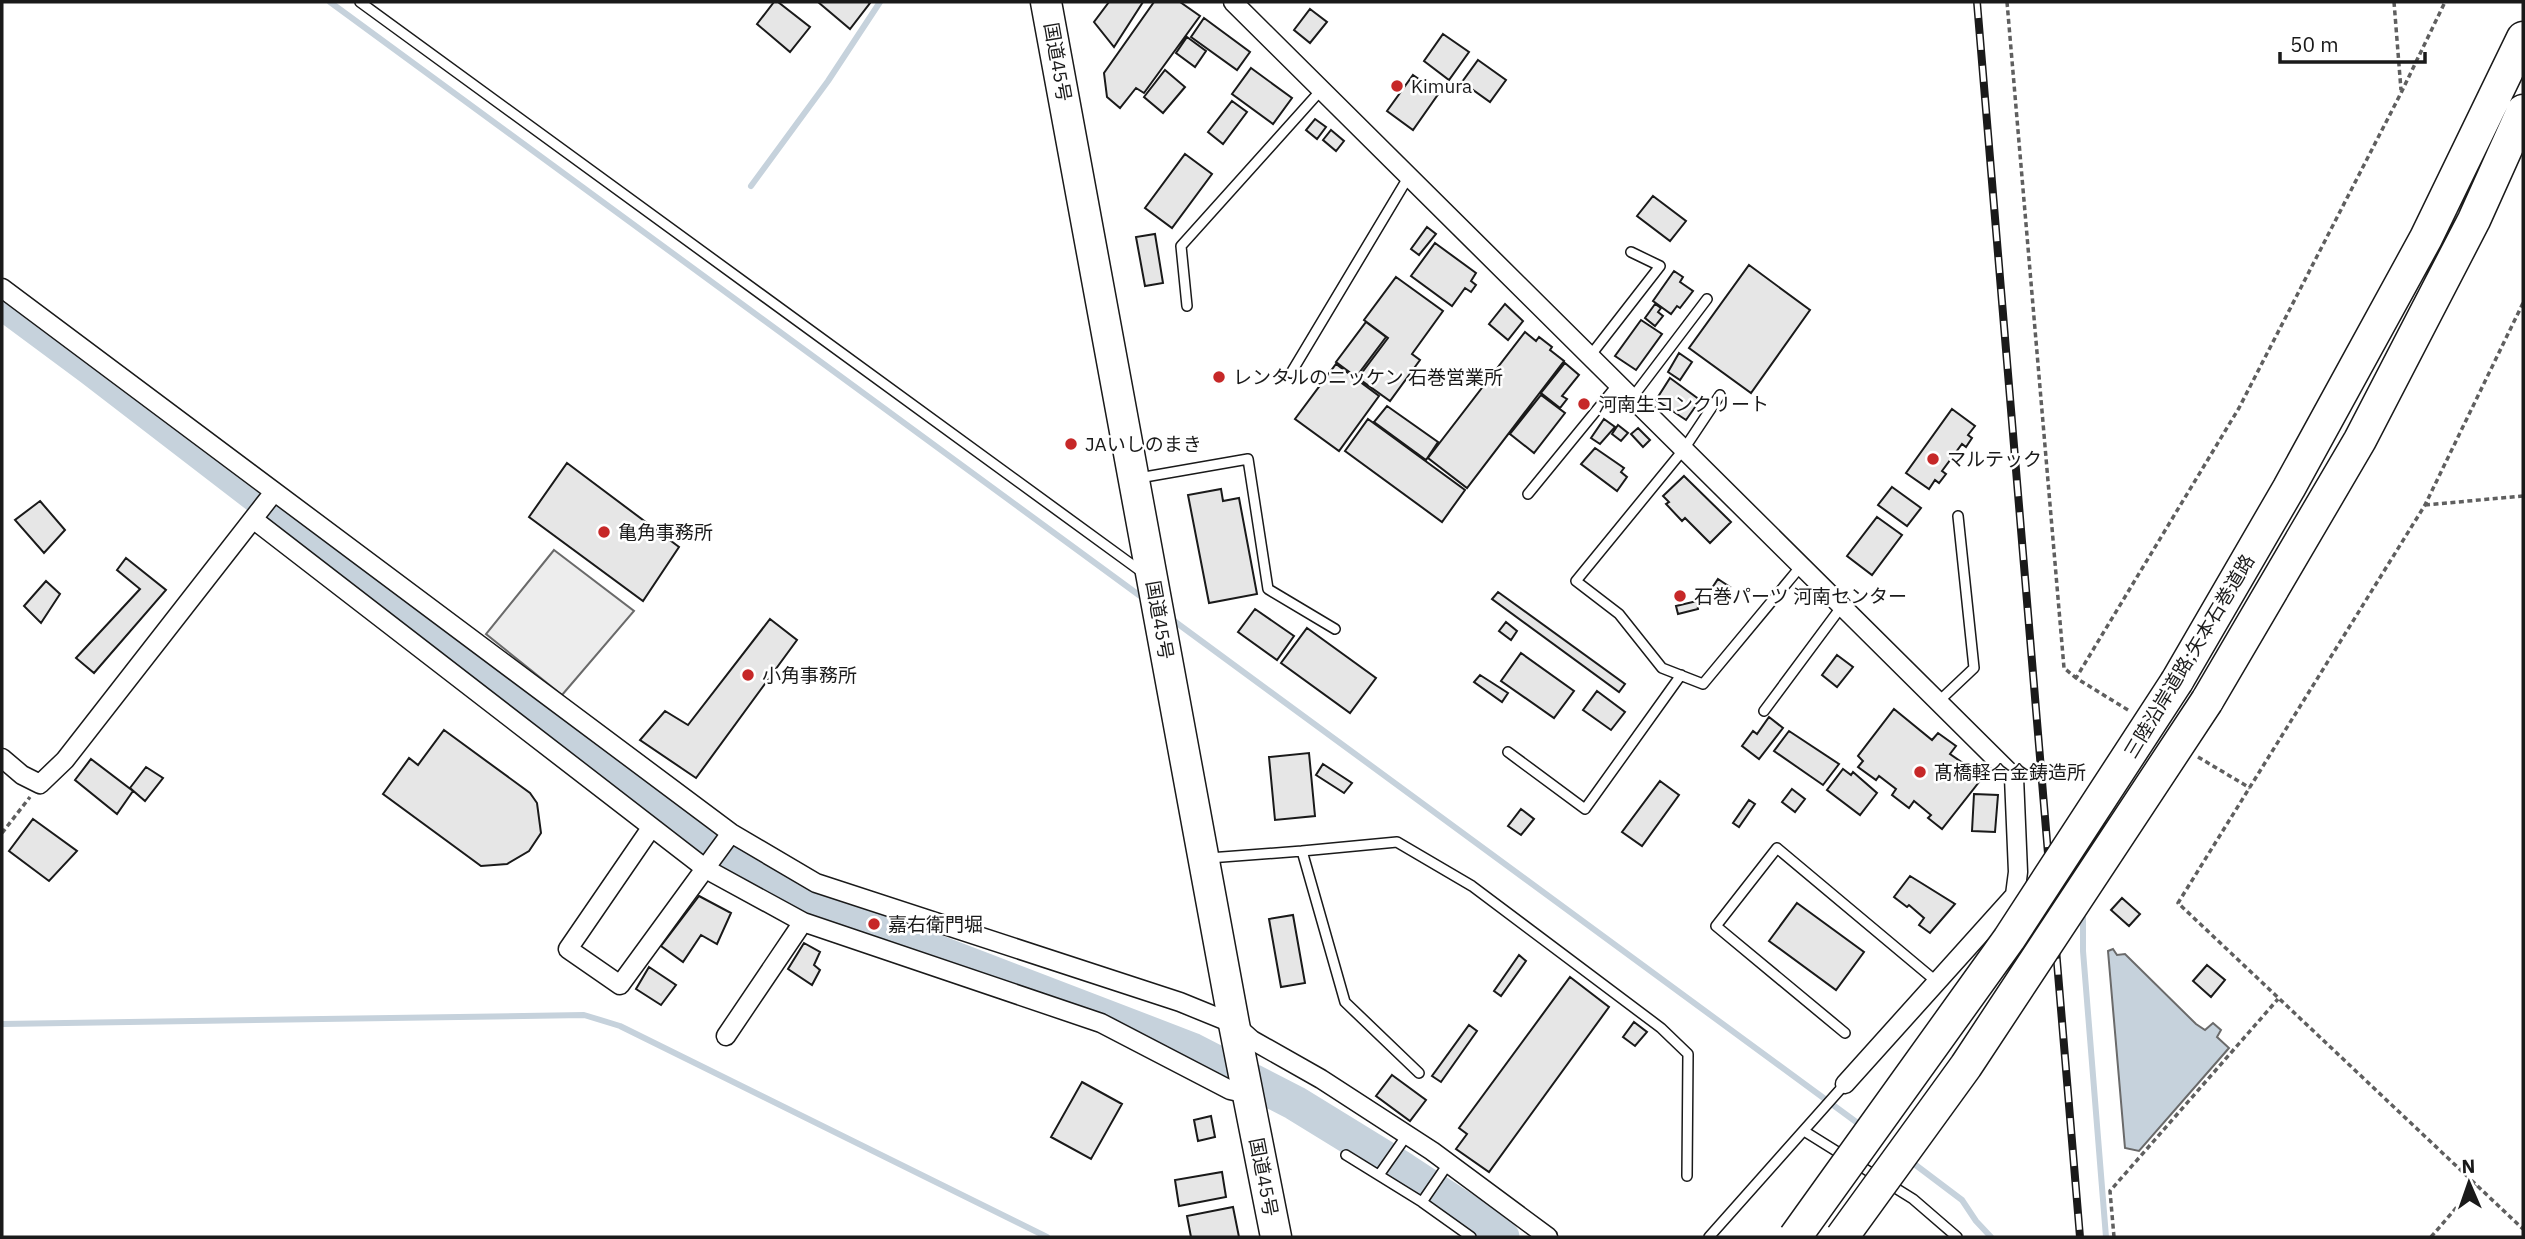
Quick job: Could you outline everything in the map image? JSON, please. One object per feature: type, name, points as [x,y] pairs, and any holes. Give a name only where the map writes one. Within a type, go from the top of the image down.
[{"type":"highway","name":"国道45号","points":[[1046,2],[1234,1025],[1276,1237]]},
{"type":"highway","name":"三陸沿岸道路;矢本石巻道路","points":[[1795,1237],[2008,939],[2177,681],[2289,488],[2427,239],[2523,38]]},
{"type":"highway","name":"三陸沿岸道路;矢本石巻道路","points":[[1842,1237],[1966,1066],[2207,701],[2360,440],[2474,220],[2523,111]]},
{"type":"street","points":[[1233,2],[2014,777],[2018,872],[2015,895],[1845,1084]]},
{"type":"street","points":[[2,288],[731,834],[816,883],[1180,1002],[1234,1025],[1252,1040],[1321,1079],[1407,1136],[1548,1237]]},
{"type":"street","points":[[2,758],[22,775],[40,784],[65,761],[274,492]]},
{"type":"street","points":[[255,516],[706,869],[803,922],[1101,1023],[1230,1090],[1248,1094]]},
{"type":"street","points":[[651,828],[568,949],[620,985],[731,834]]},
{"type":"street","points":[[726,1036],[803,922]]},
{"type":"lane","points":[[360,2],[1154,586]]},
{"type":"lane","points":[[1187,306],[1181,246],[1322,89]]},
{"type":"lane","points":[[1291,373],[1409,176]]},
{"type":"lane","points":[[1590,356],[1660,266],[1631,253]]},
{"type":"lane","points":[[1632,398],[1707,299]]},
{"type":"lane","points":[[1528,494],[1618,384]]},
{"type":"lane","points":[[1720,395],[1684,449],[1576,581],[1619,614],[1662,668],[1703,684],[1801,566]]},
{"type":"lane","points":[[1134,479],[1248,459],[1268,589],[1335,629]]},
{"type":"lane","points":[[1938,702],[1974,668],[1958,516]]},
{"type":"lane","points":[[1764,711],[1842,606]]},
{"type":"lane","points":[[1508,752],[1585,809],[1681,675]]},
{"type":"lane","points":[[1204,860],[1397,842],[1472,886],[1661,1028],[1688,1054],[1687,1176]]},
{"type":"lane","points":[[1845,1033],[1716,926],[1777,848],[1937,982]]},
{"type":"lane","points":[[1302,851],[1345,1002],[1419,1073]]},
{"type":"lane","points":[[1709,1237],[1845,1084]]},
{"type":"lane","points":[[1804,1131],[1913,1199],[1957,1237]]},
{"type":"lane","points":[[1379,1175],[1407,1136]]},
{"type":"lane","points":[[1346,1155],[1422,1202],[1471,1237]]},
{"type":"lane","points":[[1422,1202],[1448,1165]]},
{"type":"path","points":[[2007,2],[2064,668],[2132,713]]},
{"type":"path","points":[[2394,2],[2402,93]]},
{"type":"path","points":[[2076,678],[2239,408],[2402,93],[2445,2]]},
{"type":"path","points":[[2523,303],[2425,505],[2178,903],[2523,1229]]},
{"type":"path","points":[[2425,505],[2523,496]]},
{"type":"path","points":[[2188,751],[2250,788]]},
{"type":"path","points":[[2,833],[40,784]]},
{"type":"path","points":[[2114,1237],[2110,1191],[2277,999]]},
{"type":"path","points":[[2431,1237],[2476,1185]]},
{"type":"shaded area","points":[[554,550],[634,611],[562,695],[486,634]]},
{"type":"shaded area","points":[[2113,949],[2117,955],[2125,954],[2196,1024],[2205,1030],[2213,1023],[2221,1030],[2217,1037],[2229,1048],[2139,1151],[2125,1148],[2108,951]]},
{"type":"building","points":[[774,2],[778,2],[810,27],[790,52],[757,24]]},
{"type":"building","points":[[818,2],[868,2],[870,3],[850,29]]},
{"type":"building","points":[[1109,2],[1143,2],[1114,47],[1094,22]]},
{"type":"building","points":[[1154,2],[1180,2],[1200,16],[1144,93],[1136,88],[1120,108],[1107,97],[1104,73]]},
{"type":"building","points":[[1310,9],[1327,22],[1310,43],[1294,30]]},
{"type":"building","points":[[1204,18],[1250,52],[1237,70],[1191,37]]},
{"type":"building","points":[[1443,34],[1469,52],[1449,80],[1424,61]]},
{"type":"building","points":[[1187,37],[1206,51],[1195,67],[1176,53]]},
{"type":"building","points":[[1478,60],[1506,80],[1490,102],[1462,82]]},
{"type":"building","points":[[1251,68],[1292,98],[1273,124],[1232,94]]},
{"type":"building","points":[[1165,70],[1185,87],[1163,113],[1144,97]]},
{"type":"building","points":[[1413,75],[1439,93],[1413,130],[1387,111]]},
{"type":"building","points":[[1232,101],[1247,112],[1223,144],[1208,132]]},
{"type":"building","points":[[1315,119],[1326,127],[1317,139],[1306,130]]},
{"type":"building","points":[[1331,130],[1344,141],[1336,151],[1323,140]]},
{"type":"building","points":[[1185,154],[1212,174],[1172,228],[1145,208]]},
{"type":"building","points":[[1653,196],[1686,221],[1670,241],[1637,216]]},
{"type":"building","points":[[1427,227],[1436,234],[1419,255],[1411,249]]},
{"type":"building","points":[[1155,234],[1163,283],[1145,286],[1136,237]]},
{"type":"building","points":[[1435,243],[1476,273],[1471,281],[1476,285],[1471,292],[1465,288],[1452,306],[1411,276]]},
{"type":"building","points":[[1749,265],[1810,310],[1751,393],[1689,348]]},
{"type":"building","points":[[1674,271],[1683,277],[1680,282],[1693,291],[1680,308],[1677,306],[1671,314],[1653,301]]},
{"type":"building","points":[[1396,277],[1443,311],[1412,354],[1420,360],[1390,401],[1358,378],[1388,338],[1364,320]]},
{"type":"building","points":[[1505,304],[1523,321],[1508,340],[1489,324]]},
{"type":"building","points":[[1655,304],[1661,308],[1658,312],[1663,316],[1655,326],[1645,318]]},
{"type":"building","points":[[1641,320],[1662,334],[1636,370],[1615,356]]},
{"type":"building","points":[[1366,322],[1386,337],[1356,377],[1336,362]]},
{"type":"building","points":[[1525,332],[1536,341],[1539,337],[1564,361],[1467,488],[1428,458]]},
{"type":"building","points":[[1679,353],[1692,362],[1680,380],[1668,372]]},
{"type":"building","points":[[1565,363],[1579,375],[1562,396],[1567,399],[1560,408],[1541,393]]},
{"type":"building","points":[[1336,364],[1379,396],[1339,451],[1295,419]]},
{"type":"building","points":[[1670,378],[1700,400],[1686,420],[1656,400]]},
{"type":"building","points":[[1541,395],[1565,413],[1534,453],[1510,434]]},
{"type":"building","points":[[1387,406],[1438,442],[1426,460],[1374,422]]},
{"type":"building","name":"マルテック","points":[[1952,409],[1975,426],[1968,435],[1972,438],[1966,447],[1962,444],[1942,471],[1946,474],[1939,483],[1935,480],[1929,489],[1906,473]]},
{"type":"building","points":[[1368,419],[1465,490],[1442,522],[1345,451]]},
{"type":"building","points":[[1604,419],[1615,427],[1600,444],[1591,438]]},
{"type":"building","points":[[1618,425],[1628,433],[1621,441],[1612,434]]},
{"type":"building","points":[[1638,428],[1650,440],[1643,447],[1631,434]]},
{"type":"building","points":[[1595,448],[1624,468],[1621,472],[1627,477],[1617,491],[1581,464]]},
{"type":"building","name":"亀角事務所","points":[[567,463],[679,547],[643,601],[529,517]]},
{"type":"building","points":[[1684,476],[1731,522],[1710,543],[1685,518],[1682,521],[1666,504],[1669,502],[1663,496]]},
{"type":"building","points":[[1892,487],[1921,508],[1907,526],[1878,505]]},
{"type":"building","points":[[1221,489],[1223,501],[1239,498],[1257,594],[1209,603],[1188,495]]},
{"type":"building","points":[[40,501],[65,530],[44,553],[15,520]]},
{"type":"building","points":[[1877,517],[1902,535],[1872,575],[1847,556]]},
{"type":"building","points":[[126,558],[166,590],[94,673],[76,658],[140,589],[117,570]]},
{"type":"building","points":[[1718,579],[1730,587],[1719,602],[1708,594]]},
{"type":"building","points":[[46,581],[60,594],[41,623],[24,606]]},
{"type":"building","points":[[1498,592],[1625,684],[1619,692],[1492,599]]},
{"type":"building","points":[[1697,601],[1698,609],[1678,614],[1676,606]]},
{"type":"building","points":[[1255,609],[1294,636],[1277,660],[1238,632]]},
{"type":"building","name":"小角事務所","points":[[770,619],[797,640],[696,778],[640,740],[665,711],[688,725]]},
{"type":"building","points":[[1506,622],[1517,631],[1511,640],[1499,631]]},
{"type":"building","points":[[1307,628],[1376,678],[1350,713],[1281,663]]},
{"type":"building","points":[[1521,653],[1574,691],[1554,718],[1501,681]]},
{"type":"building","points":[[1837,655],[1853,667],[1837,687],[1822,675]]},
{"type":"building","points":[[1480,675],[1508,693],[1502,702],[1474,682]]},
{"type":"building","points":[[1597,691],[1625,712],[1611,730],[1583,710]]},
{"type":"building","name":"髙橋軽合金鋳造所","points":[[1894,709],[1932,740],[1938,733],[1956,746],[1950,754],[1983,777],[1942,829],[1928,818],[1931,815],[1914,801],[1909,808],[1892,795],[1896,789],[1879,776],[1876,780],[1858,767],[1863,761],[1858,756]]},
{"type":"building","points":[[1769,717],[1783,728],[1759,759],[1742,746],[1753,731],[1757,734]]},
{"type":"building","points":[[444,730],[530,793],[537,803],[541,833],[529,851],[507,864],[481,866],[383,794],[409,758],[418,765]]},
{"type":"building","points":[[1789,731],[1839,764],[1823,785],[1774,751]]},
{"type":"building","points":[[1309,753],[1315,816],[1275,820],[1269,757]]},
{"type":"building","points":[[91,759],[133,791],[117,814],[75,780]]},
{"type":"building","points":[[1323,764],[1352,783],[1344,793],[1316,775]]},
{"type":"building","points":[[146,767],[163,778],[145,801],[130,788]]},
{"type":"building","points":[[1843,769],[1851,775],[1853,772],[1877,793],[1860,815],[1827,790]]},
{"type":"building","points":[[1660,781],[1679,795],[1642,846],[1622,832]]},
{"type":"building","points":[[1792,789],[1805,799],[1795,812],[1782,802]]},
{"type":"building","points":[[1974,794],[1998,795],[1995,832],[1972,831]]},
{"type":"building","points":[[1749,800],[1755,804],[1739,827],[1733,823]]},
{"type":"building","points":[[1521,809],[1534,819],[1521,835],[1508,826]]},
{"type":"building","points":[[33,819],[77,851],[49,881],[9,851]]},
{"type":"building","points":[[1910,876],[1955,904],[1930,933],[1919,925],[1924,918],[1894,897]]},
{"type":"building","points":[[699,896],[731,913],[717,944],[701,935],[683,962],[661,946]]},
{"type":"building","points":[[2122,898],[2140,914],[2129,926],[2111,910]]},
{"type":"building","points":[[1797,903],[1864,952],[1836,990],[1769,941]]},
{"type":"building","points":[[1293,915],[1305,983],[1281,987],[1269,919]]},
{"type":"building","points":[[804,943],[820,952],[814,965],[820,970],[812,985],[788,969]]},
{"type":"building","points":[[1519,955],[1526,961],[1501,996],[1494,991]]},
{"type":"building","points":[[2207,965],[2225,980],[2211,997],[2193,981]]},
{"type":"building","points":[[649,967],[676,985],[661,1005],[636,989]]},
{"type":"building","points":[[1570,977],[1609,1007],[1489,1172],[1456,1149],[1467,1134],[1459,1128]]},
{"type":"building","points":[[1634,1022],[1647,1032],[1635,1046],[1623,1037]]},
{"type":"building","points":[[1469,1025],[1477,1031],[1441,1082],[1432,1076]]},
{"type":"building","points":[[1392,1075],[1426,1100],[1410,1121],[1376,1096]]},
{"type":"building","points":[[1082,1082],[1122,1104],[1091,1159],[1051,1137]]},
{"type":"building","points":[[1211,1116],[1215,1137],[1198,1141],[1194,1120]]},
{"type":"building","points":[[1222,1172],[1226,1197],[1179,1206],[1175,1180]]},
{"type":"building","points":[[1233,1207],[1239,1237],[1191,1237],[1187,1216]]},
{"type":"waterway","points":[[330,2],[1147,601]]},
{"type":"waterway","points":[[751,186],[828,81],[880,2]]},
{"type":"waterway","points":[[2,302],[723,854],[809,903],[1192,1050],[1295,1103],[1404,1170],[1502,1237]]},
{"type":"waterway","points":[[1170,618],[1863,1127]]},
{"type":"waterway","points":[[2083,918],[2083,951],[2106,1237]]},
{"type":"waterway","points":[[2,1024],[584,1015],[620,1026],[1047,1237]]},
{"type":"waterway","points":[[1909,1160],[1962,1200],[1991,1237]]},
{"type":"railway","points":[[1977,2],[2080,1237]]},
{"type":"place","name":"Kimura","points":[[1397,86]]},
{"type":"place","name":"レンタルのニッケン 石巻営業所","points":[[1219,377]]},
{"type":"place","name":"河南生コンクリート","points":[[1584,404]]},
{"type":"place","name":"JAいしのまき","points":[[1071,444]]},
{"type":"place","name":"マルテック","points":[[1933,459]]},
{"type":"place","name":"亀角事務所","points":[[604,532]]},
{"type":"place","name":"石巻パーツ 河南センター","points":[[1680,596]]},
{"type":"place","name":"小角事務所","points":[[748,675]]},
{"type":"place","name":"髙橋軽合金鋳造所","points":[[1920,772]]},
{"type":"place","name":"嘉右衛門堀","points":[[874,924]]}]
